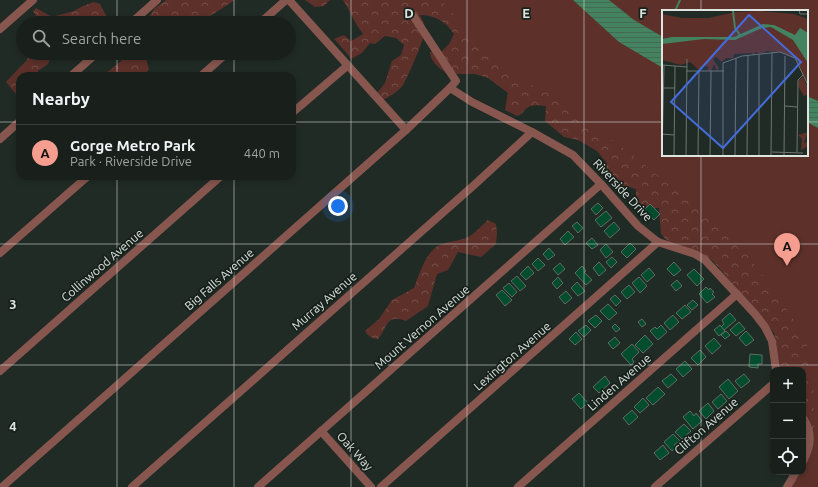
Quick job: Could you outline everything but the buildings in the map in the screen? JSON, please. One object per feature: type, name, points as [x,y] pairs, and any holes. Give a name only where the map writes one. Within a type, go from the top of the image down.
[{"type":"street","points":[[0,29],[33,0]]},
{"type":"street","points":[[139,16],[157,0]]},
{"type":"street","points":[[269,16],[288,0],[406,130]]},
{"type":"street","points":[[414,17],[456,81],[450,88]]},
{"type":"street","points":[[76,72],[89,60]]},
{"type":"street","points":[[205,72],[218,60]]},
{"type":"street","points":[[296,110],[347,66]]},
{"type":"street","name":"Big Falls Avenue","points":[[2,487],[406,130],[450,88]]},
{"type":"street","name":"Riverside Drive","points":[[450,88],[472,102],[532,132],[573,155],[638,226],[658,242],[695,254],[705,260],[755,314],[771,336],[776,367]]},
{"type":"street","points":[[0,139],[16,125]]},
{"type":"street","name":"Murray Avenue","points":[[132,487],[513,151],[532,132]]},
{"type":"street","points":[[0,253],[83,180]]},
{"type":"street","name":"Collinwood Avenue","points":[[0,372],[216,180]]},
{"type":"street","name":"Mount Vernon Avenue","points":[[258,487],[601,184]]},
{"type":"street","name":"Lexington Avenue","points":[[381,487],[658,242]]},
{"type":"street","name":"Linden Avenue","points":[[518,487],[737,294]]},
{"type":"street","name":"Clifton Avenue","points":[[655,487],[770,387]]},
{"type":"street","points":[[806,424],[809,430],[810,447],[806,454]]},
{"type":"street","name":"Oak Way","points":[[321,432],[371,487]]},
{"type":"street","points":[[787,487],[794,475]]},
{"type":"green space","points":[[166,0],[235,0],[210,16],[150,16],[154,9]]},
{"type":"green space","points":[[305,0],[330,0],[324,6],[315,7]]},
{"type":"green space","points":[[343,0],[474,0],[817,309],[818,487],[791,487],[797,475],[806,475],[806,459],[810,452],[806,431],[806,367],[778,367],[777,346],[774,333],[713,261],[701,253],[668,242],[661,234],[659,208],[632,208],[636,200],[636,189],[626,186],[616,187],[607,176],[605,170],[606,162],[597,151],[578,140],[564,137],[545,121],[546,106],[538,105],[529,107],[517,116],[505,110],[508,93],[488,78],[475,74],[447,74],[439,67],[430,56],[430,52],[441,52],[449,44],[454,34],[440,20],[431,16],[420,15],[425,30],[412,67],[401,87],[394,94],[383,100],[378,92],[385,83],[392,61],[401,55],[404,45],[396,38],[385,36],[375,44],[370,43],[362,53],[351,59],[334,39],[344,35],[351,41],[363,34]]},
{"type":"green space","points":[[441,0],[818,0],[818,487],[792,487],[800,475],[806,475],[806,462],[815,437],[813,387],[806,339],[775,292],[737,241],[639,160],[542,89],[509,77]]},
{"type":"green space","points":[[94,2],[100,4],[106,16],[56,16],[74,11]]},
{"type":"green space","points":[[36,8],[50,16],[36,16],[33,11]]},
{"type":"green space","points":[[49,60],[48,64],[38,72],[16,72],[16,94],[6,82],[26,61]]},
{"type":"green space","points":[[146,60],[149,69],[147,72],[108,72],[121,61]]},
{"type":"green space","points":[[488,220],[496,224],[496,244],[481,257],[458,252],[448,270],[437,274],[428,306],[406,321],[399,319],[391,320],[388,322],[378,339],[372,338],[367,334],[365,331],[379,319],[392,300],[414,288],[425,261],[436,247],[469,237]]},
{"type":"shaded area","points":[[573,0],[609,0],[634,20],[662,36],[662,67],[619,42]]},
{"type":"shaded area","points":[[808,96],[818,101],[818,128],[808,123]]},
{"type":"waterway","points":[[675,10],[680,0]]},
{"type":"place","name":"Gorge Metro Park","points":[[787,266]]}]
